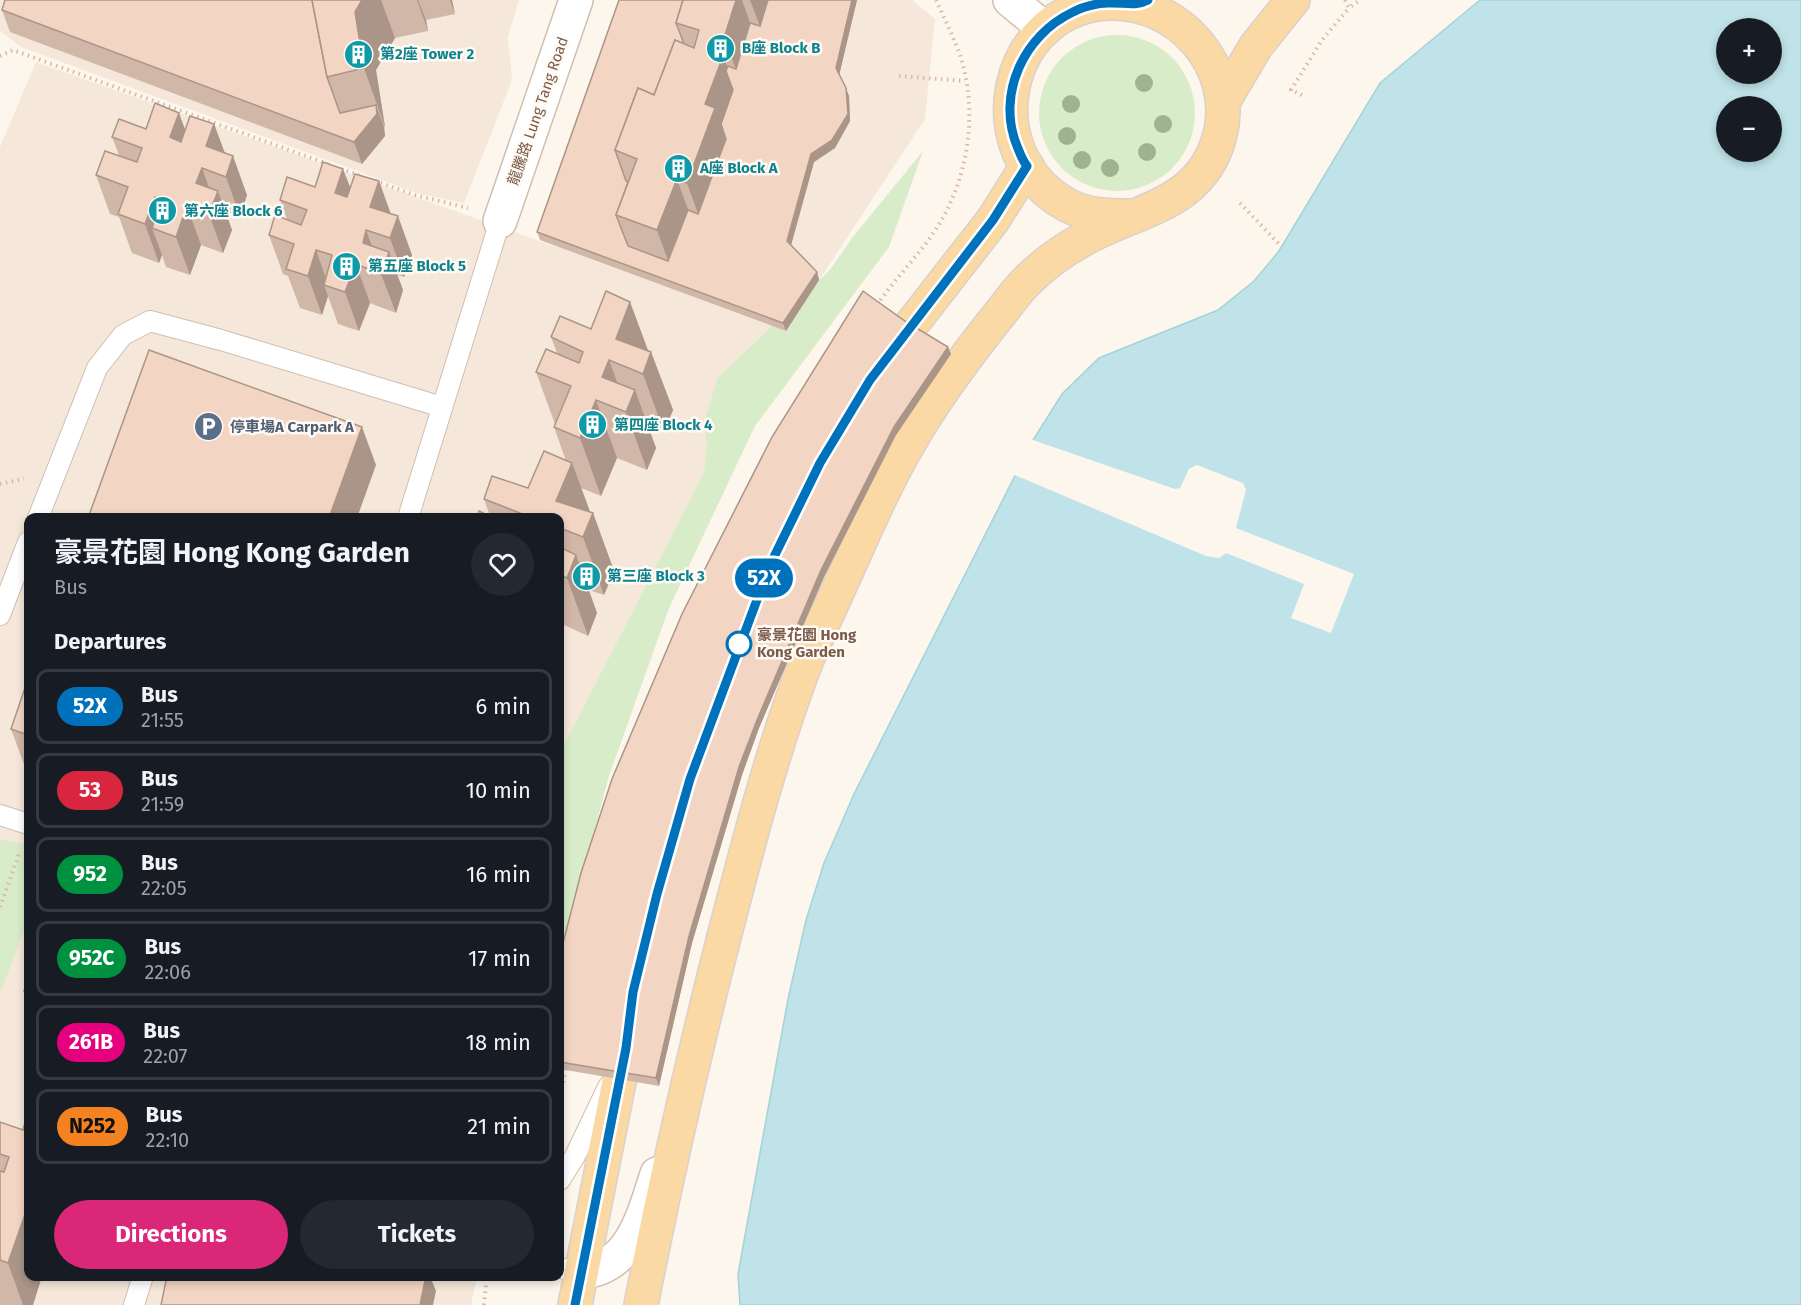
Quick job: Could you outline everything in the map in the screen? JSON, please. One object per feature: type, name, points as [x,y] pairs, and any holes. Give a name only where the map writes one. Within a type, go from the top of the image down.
[{"type":"main road","points":[[1223,102],[1256,46],[1293,0]]},
{"type":"main road","points":[[642,1305],[692,1063],[767,777],[802,672],[870,520],[909,442],[969,351],[1027,280],[1078,241],[1132,216],[1162,206],[1188,188],[1208,163],[1220,134],[1223,102],[1215,69],[1197,39],[1172,17],[1144,2],[1106,2],[1074,11],[1045,29],[1022,58],[1010,93],[1010,130],[1027,166],[1044,189],[1070,207],[1100,216],[1132,216]]},
{"type":"main road","points":[[908,329],[993,220],[1027,166]]},
{"type":"main road","points":[[575,1305],[570,1270],[626,1048],[632,1003]]},
{"type":"street","name":"龍騰路 Lung Tang Road","points":[[487,215],[576,0]]},
{"type":"street","points":[[1010,0],[1045,29]]},
{"type":"street","points":[[570,1270],[596,1271],[612,1263],[636,1231],[692,1063]]},
{"type":"lane","points":[[410,513],[442,406],[487,215]]},
{"type":"lane","points":[[40,513],[97,368],[123,335],[150,321],[442,406]]},
{"type":"lane","points":[[0,615],[24,552]]},
{"type":"lane","points":[[2,816],[24,823]]},
{"type":"lane","points":[[564,1174],[575,1156],[626,1048]]},
{"type":"lane","points":[[134,1305],[141,1281]]},
{"type":"path","points":[[876,306],[914,259],[945,214],[967,159],[970,114],[965,81],[960,56],[936,0]]},
{"type":"path","points":[[1345,0],[1349,8]]},
{"type":"path","points":[[1302,95],[1291,90],[1322,40],[1349,8],[1360,0]]},
{"type":"path","points":[[0,56],[13,50],[415,195],[487,215]]},
{"type":"path","points":[[898,76],[965,81]]},
{"type":"path","points":[[1240,203],[1280,244]]},
{"type":"path","points":[[0,484],[27,478]]},
{"type":"path","points":[[0,907],[21,847]]},
{"type":"path","points":[[564,1077],[567,1060]]},
{"type":"path","points":[[484,1305],[486,1284]]},
{"type":"shaded area","points":[[0,0],[519,0],[508,37],[512,80],[464,203],[417,193],[21,47],[0,31]]},
{"type":"shaded area","points":[[625,0],[912,0],[935,19],[925,119],[787,329],[660,590],[564,901],[564,513],[24,513],[24,1281],[476,1281],[471,1305],[0,1305],[0,147],[36,62],[559,248],[540,240]]},
{"type":"green space","points":[[1117,35],[1132,36],[1147,41],[1172,58],[1189,83],[1194,98],[1194,128],[1189,143],[1172,168],[1147,185],[1132,190],[1117,191],[1102,190],[1087,185],[1062,168],[1045,143],[1040,128],[1039,113],[1040,98],[1045,83],[1062,58],[1087,41],[1102,36]]},
{"type":"green space","points":[[923,151],[889,247],[755,426],[669,608],[609,776],[564,943],[564,745],[704,473],[707,443],[704,424],[717,379],[830,270],[852,238]]},
{"type":"green space","points":[[0,839],[24,844],[24,931],[0,993]]},
{"type":"water","points":[[1480,0],[1801,0],[1801,1305],[740,1305],[738,1274],[788,999],[806,920],[824,863],[854,794],[1033,440],[1062,394],[1099,358],[1218,310],[1254,281],[1279,251],[1380,83]]},
{"type":"pier","points":[[1030,439],[1175,489],[1180,488],[1189,469],[1197,465],[1243,483],[1246,490],[1236,528],[1354,574],[1331,633],[1291,618],[1304,584],[1226,553],[1219,558],[1206,556],[1010,473]]},
{"type":"building","points":[[5,0],[312,0],[327,77],[340,113],[376,105],[377,114],[354,142],[2,10]]},
{"type":"building","points":[[312,0],[362,0],[355,12],[364,68],[327,77]]},
{"type":"building","points":[[619,0],[683,0],[676,23],[684,44],[675,40],[654,95],[638,88],[615,150],[628,182],[616,215],[628,246],[668,261],[688,210],[698,214],[726,139],[721,124],[733,90],[726,71],[728,66],[736,69],[750,23],[760,26],[768,0],[852,0],[836,68],[846,88],[848,114],[832,140],[811,154],[787,241],[817,272],[783,323],[537,232]]},
{"type":"building","points":[[683,0],[736,0],[724,38],[716,35],[710,54],[722,59],[705,104],[715,108],[687,183],[677,179],[657,230],[616,215],[637,159],[615,150],[638,88],[654,95],[675,40],[694,48],[699,30],[676,23]]},
{"type":"building","points":[[155,103],[179,113],[170,137],[181,142],[190,116],[214,124],[206,146],[233,156],[226,177],[202,168],[196,183],[218,191],[209,214],[187,206],[176,237],[152,228],[162,200],[155,197],[145,224],[118,214],[128,187],[96,175],[105,151],[137,162],[142,148],[112,137],[119,119],[146,129]]},
{"type":"building","points":[[323,162],[343,169],[335,193],[347,197],[355,174],[379,181],[370,207],[398,216],[390,238],[366,230],[363,243],[389,252],[381,274],[356,264],[345,292],[324,285],[332,255],[316,250],[308,276],[286,269],[294,244],[269,235],[275,215],[301,225],[307,210],[280,200],[287,177],[315,187]]},
{"type":"building","points":[[606,291],[630,302],[616,339],[651,352],[643,374],[609,360],[602,377],[635,390],[626,412],[596,400],[580,438],[554,427],[571,386],[536,372],[546,349],[579,363],[583,352],[551,337],[560,316],[591,329]]},
{"type":"building","points":[[863,291],[905,321],[948,347],[894,427],[821,570],[757,720],[739,767],[689,936],[656,1078],[564,1063],[564,939],[581,873],[612,779],[682,614],[772,437]]},
{"type":"building","name":"停車場A Carpark A","points":[[149,350],[362,427],[331,513],[90,513]]},
{"type":"building","points":[[544,451],[572,463],[556,501],[593,513],[583,537],[564,530],[564,513],[520,513],[484,499],[492,476],[528,488]]},
{"type":"building","points":[[564,549],[576,555],[567,578],[564,577]]},
{"type":"building","points":[[24,691],[24,734],[11,729]]},
{"type":"building","points":[[0,1122],[23,1130],[24,1126],[24,1217],[8,1263],[0,1260],[0,1171],[4,1172],[9,1157],[0,1154]]},
{"type":"building","points":[[166,1281],[425,1281],[420,1305],[161,1305]]},
{"type":"bus line","name":"52X","points":[[575,1305],[626,1048],[633,992],[657,894],[690,779],[770,565],[820,463],[870,380],[971,250],[1013,191],[1027,166],[1023,162],[1010,130],[1010,93],[1022,58],[1045,29],[1074,11],[1106,2],[1140,5],[1148,0]]},
{"type":"place","name":"B座 Block B","points":[[721,48]]},
{"type":"place","name":"第2座 Tower 2","points":[[359,54]]},
{"type":"place","name":"A座 Block A","points":[[679,168]]},
{"type":"place","name":"第六座 Block 6","points":[[163,211]]},
{"type":"place","name":"第五座 Block 5","points":[[347,266]]},
{"type":"place","name":"第四座 Block 4","points":[[593,425]]},
{"type":"place","name":"停車場A Carpark A","points":[[209,427]]},
{"type":"place","name":"第三座 Block 3","points":[[586,576]]},
{"type":"place","name":"豪景花園 Hong Kong Garden","points":[[739,644]]}]
